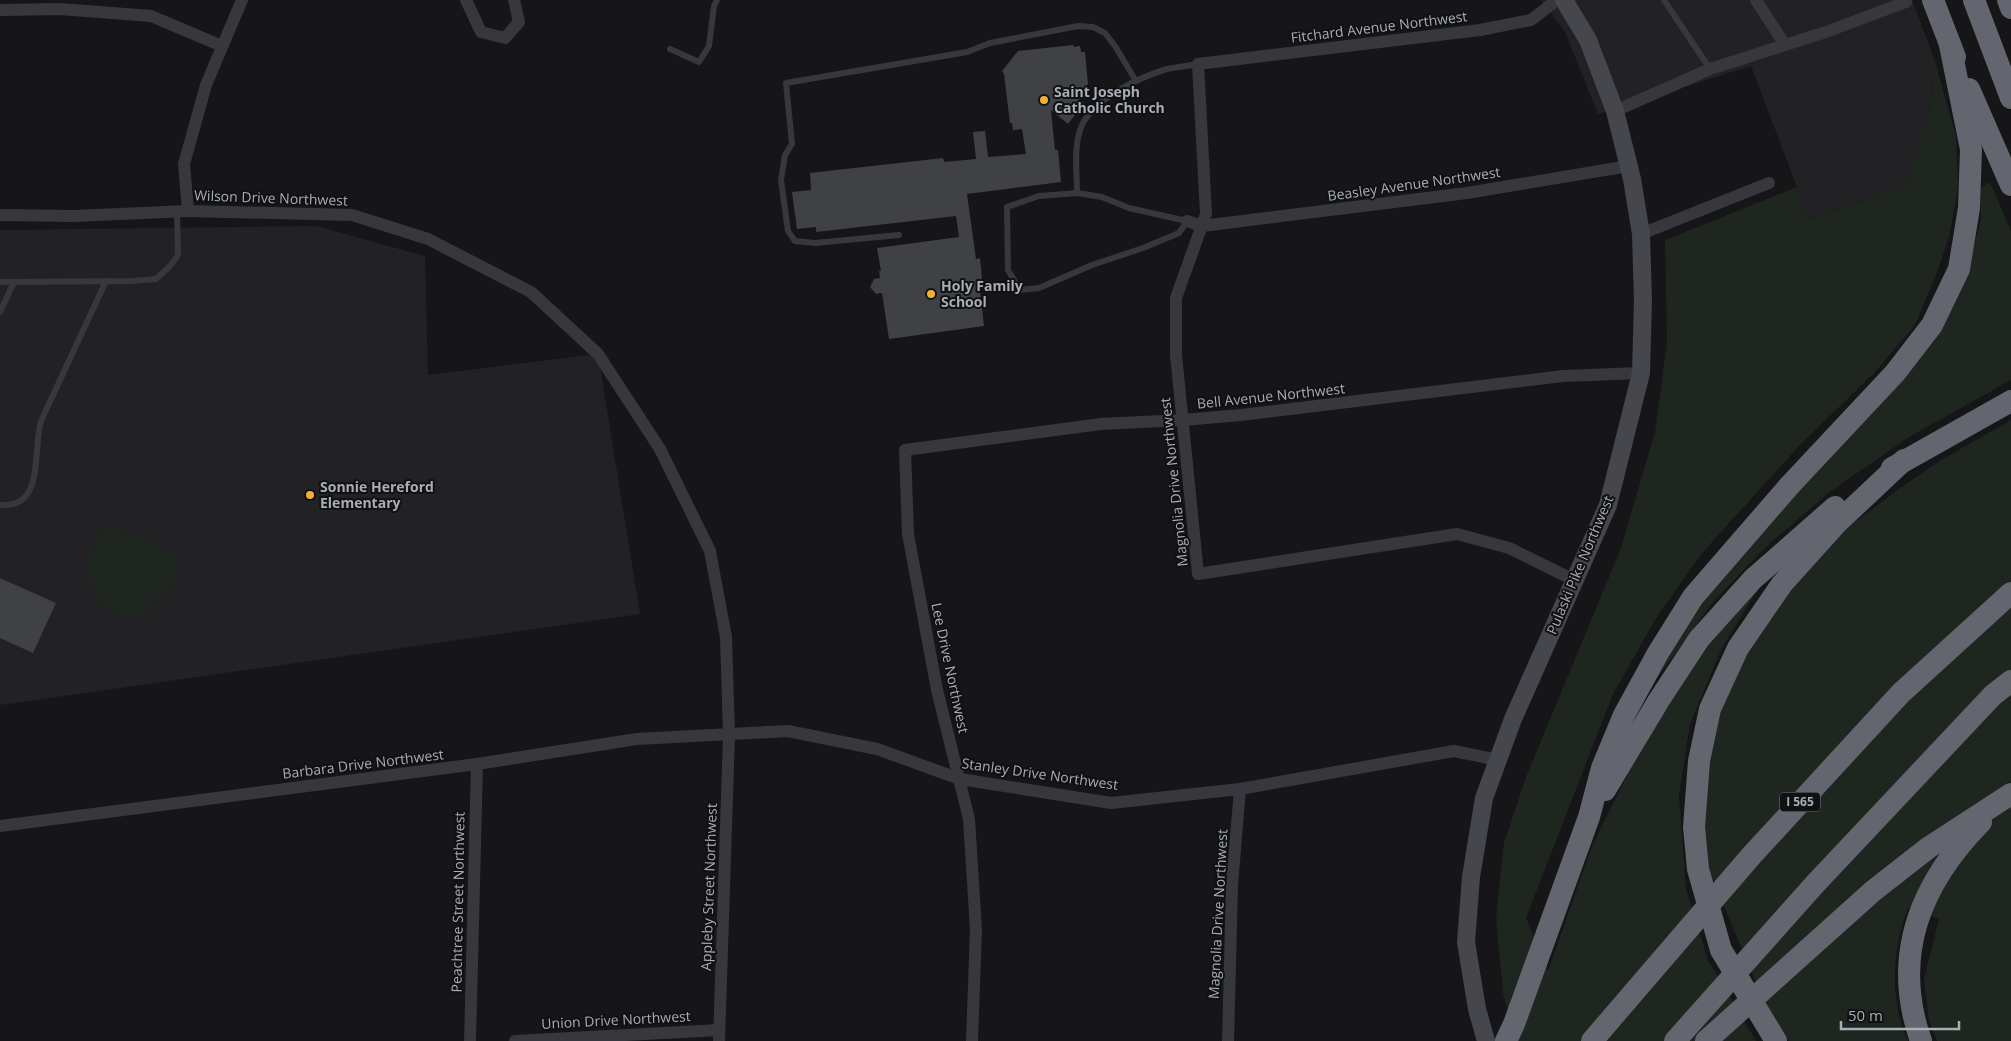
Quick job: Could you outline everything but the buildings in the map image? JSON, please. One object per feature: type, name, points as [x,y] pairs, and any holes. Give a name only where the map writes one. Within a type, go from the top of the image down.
[{"type":"highway","points":[[1933,0],[1950,45],[2011,185]]},
{"type":"highway","points":[[1974,0],[2011,98]]},
{"type":"highway","points":[[2008,0],[2011,8]]},
{"type":"highway","points":[[1506,1041],[1589,817],[1602,768],[1624,715],[1658,654],[1692,597],[1790,485],[1895,373],[1932,325],[1959,269],[1969,208],[1971,149],[1950,45]]},
{"type":"highway","points":[[1589,817],[1659,700],[1699,640],[1753,579],[1841,502],[1904,460],[2011,401]]},
{"type":"highway","points":[[1776,1041],[1721,950],[1698,869],[1694,827],[1695,808],[1699,761],[1710,709],[1738,648],[1782,584],[1837,523],[1904,460]]},
{"type":"highway","name":"I 565","points":[[1592,1041],[1751,856],[1901,693],[2011,593]]},
{"type":"highway","points":[[1675,1041],[1822,876],[1993,695],[2011,681]]},
{"type":"highway","points":[[1921,1041],[1910,1003],[1908,982],[1908,962],[1916,921],[1934,886],[1959,848],[1977,827],[2011,794]]},
{"type":"highway","points":[[1706,1041],[1873,892],[1928,848],[2011,794]]},
{"type":"main road","name":"Pulaski Pike Northwest","points":[[1486,1041],[1477,1009],[1466,942],[1471,878],[1484,798],[1513,720],[1608,505],[1641,373],[1643,300],[1641,234],[1629,166],[1615,111],[1588,40],[1564,0]]},
{"type":"street","points":[[183,211],[184,164],[206,85],[242,0]]},
{"type":"street","points":[[466,0],[481,32],[505,38],[519,22],[514,0]]},
{"type":"street","name":"Fitchard Avenue Northwest","points":[[1198,64],[1480,30],[1532,20],[1556,0]]},
{"type":"street","points":[[1756,0],[1786,45]]},
{"type":"street","points":[[1615,111],[1710,69],[1826,32],[1906,2]]},
{"type":"street","points":[[0,10],[60,9],[151,16],[222,46]]},
{"type":"street","name":"Magnolia Drive Northwest","points":[[1198,64],[1206,214],[1176,298],[1176,355],[1198,574],[1458,534],[1509,548],[1574,580]]},
{"type":"street","name":"Beasley Avenue Northwest","points":[[1202,226],[1467,193],[1629,166]]},
{"type":"street","points":[[1641,234],[1769,183]]},
{"type":"street","name":"Wilson Drive Northwest","points":[[0,215],[74,216],[183,211],[352,215],[428,239],[531,292],[598,354],[660,449],[710,551],[726,637],[729,734]]},
{"type":"street","points":[[1187,221],[1202,226]]},
{"type":"street","name":"Bell Avenue Northwest","points":[[905,450],[1101,424],[1241,415],[1563,376],[1641,373]]},
{"type":"street","name":"Lee Drive Northwest","points":[[905,450],[908,534],[937,690],[969,819],[976,929],[972,1041]]},
{"type":"street","name":"Stanley Drive Northwest","points":[[729,734],[788,731],[876,749],[960,779],[1111,803],[1240,789],[1454,752],[1498,760]]},
{"type":"street","name":"Barbara Drive Northwest","points":[[0,826],[477,764],[637,739],[729,734]]},
{"type":"street","name":"Appleby Street Northwest","points":[[719,1035],[729,734]]},
{"type":"street","name":"Peachtree Street Northwest","points":[[470,1041],[477,764]]},
{"type":"street","name":"Magnolia Drive Northwest","points":[[1228,1041],[1232,885],[1240,789]]},
{"type":"street","name":"Union Drive Northwest","points":[[515,1041],[719,1035]]},
{"type":"lane","points":[[670,48],[699,62],[709,46],[714,6],[717,0]]},
{"type":"lane","points":[[1664,0],[1710,69]]},
{"type":"lane","points":[[899,235],[815,243],[795,241],[788,231],[781,180],[784,155],[792,144],[786,83],[967,52],[990,43],[1078,26],[1093,27],[1105,33],[1136,81]]},
{"type":"lane","points":[[1077,193],[1076,146],[1082,125],[1094,109],[1136,81],[1167,69],[1198,64]]},
{"type":"lane","points":[[1077,193],[1102,197],[1129,208],[1187,221],[1179,233],[1143,248],[1092,265],[1039,288],[1020,290],[1008,270],[1007,206],[1039,196],[1077,193]]},
{"type":"lane","points":[[0,282],[106,281],[156,278],[170,266],[178,255],[183,211]]},
{"type":"lane","points":[[0,505],[12,506],[24,500],[31,491],[35,470],[37,433],[41,421],[106,281]]},
{"type":"lane","points":[[0,312],[14,282]]},
{"type":"shaded area","points":[[1541,0],[1912,0],[1934,58],[1932,99],[1908,184],[1806,221],[1797,187],[1751,66],[1598,114],[1565,32]]},
{"type":"shaded area","points":[[1934,58],[1956,136],[1958,188],[1949,237],[1936,275],[1915,325],[1875,372],[1799,446],[1701,554],[1655,620],[1613,694],[1526,918],[1548,971],[1592,846],[1682,665],[1758,589],[1722,648],[1690,724],[1679,795],[1686,889],[1708,960],[1756,1041],[1516,1041],[1503,993],[1496,918],[1504,843],[1526,777],[1621,548],[1655,432],[1667,342],[1665,240],[1797,187],[1807,221],[1907,184],[1932,99]]},
{"type":"shaded area","points":[[1990,182],[2011,231],[2011,380],[1909,437],[1831,491],[1767,546],[1713,602],[1640,701],[1676,636],[1967,271],[1981,220],[1981,188]]},
{"type":"shaded area","name":"Sonnie Hereford Elementary","points":[[316,226],[425,256],[428,375],[598,354],[640,614],[0,705],[0,230]]},
{"type":"shaded area","points":[[2011,420],[2011,1041],[1937,1041],[1929,1020],[1924,979],[1939,919],[1908,908],[1896,957],[1895,992],[1902,1025],[1908,1041],[1789,1041],[1771,1019],[1707,865],[1703,822],[1708,761],[1721,710],[1738,664],[1801,572],[1851,525],[1903,486],[1941,460]]},
{"type":"shaded area","points":[[116,528],[147,539],[175,555],[174,577],[170,592],[167,597],[156,596],[151,601],[145,616],[126,615],[108,608],[95,592],[91,581],[90,558],[92,547],[97,537],[105,530]]},
{"type":"place","name":"Saint Joseph Catholic Church","points":[[1044,100]]},
{"type":"place","name":"Holy Family School","points":[[931,294]]},
{"type":"place","name":"Sonnie Hereford Elementary","points":[[310,495]]}]
